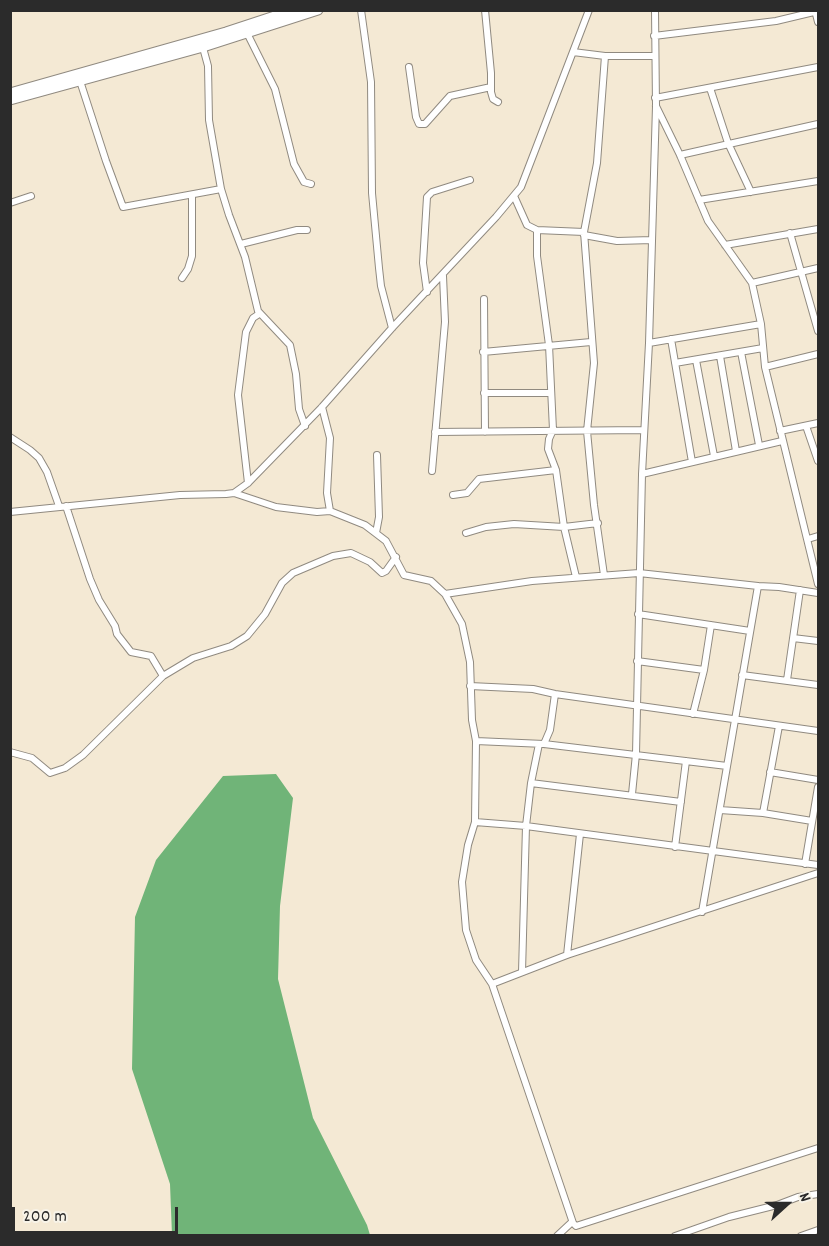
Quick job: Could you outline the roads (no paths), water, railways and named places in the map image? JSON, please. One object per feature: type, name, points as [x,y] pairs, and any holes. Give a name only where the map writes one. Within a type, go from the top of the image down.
[{"type":"main road","points":[[10,100],[202,43],[293,10]]},
{"type":"main road","points":[[10,93],[248,33],[318,10]]},
{"type":"street","points":[[361,10],[371,82],[372,193],[379,268],[381,286],[392,328]]},
{"type":"street","points":[[485,10],[492,96],[498,102]]},
{"type":"street","points":[[234,493],[248,483],[305,426],[392,328],[443,276],[521,187],[589,10]]},
{"type":"street","points":[[632,794],[636,754],[642,474],[649,343],[656,102],[655,10]]},
{"type":"street","points":[[654,36],[776,21],[816,11],[819,22]]},
{"type":"street","points":[[248,33],[275,89],[294,164],[304,182],[311,184]]},
{"type":"street","points":[[202,43],[208,66],[209,120],[221,189],[229,216],[246,256],[259,314],[290,345],[296,374],[299,410],[305,426]]},
{"type":"street","points":[[573,52],[604,56],[654,56]]},
{"type":"street","points":[[604,56],[597,164],[584,233],[594,363],[587,431],[604,575]]},
{"type":"street","points":[[409,67],[416,117],[422,125],[450,96],[491,87]]},
{"type":"street","points":[[656,102],[710,88],[819,67]]},
{"type":"street","points":[[80,81],[122,205],[125,207],[221,189]]},
{"type":"street","points":[[710,88],[728,143],[751,192]]},
{"type":"street","points":[[656,102],[708,221],[752,283],[765,367],[819,584]]},
{"type":"street","points":[[681,155],[819,124]]},
{"type":"street","points":[[427,292],[423,263],[427,197],[432,192],[470,180]]},
{"type":"street","points":[[699,200],[819,181]]},
{"type":"street","points":[[182,278],[192,256],[192,195]]},
{"type":"street","points":[[10,203],[31,196]]},
{"type":"street","points":[[514,196],[524,221],[537,230],[584,233],[617,242],[652,240]]},
{"type":"street","points":[[725,244],[819,229]]},
{"type":"street","points":[[241,244],[297,230],[307,230]]},
{"type":"street","points":[[537,230],[537,256],[549,345],[553,430],[548,449],[556,470],[564,527],[576,577]]},
{"type":"street","points":[[790,233],[810,307],[819,331]]},
{"type":"street","points":[[752,283],[819,268]]},
{"type":"street","points":[[432,471],[445,322],[443,276]]},
{"type":"street","points":[[484,299],[485,432]]},
{"type":"street","points":[[810,307],[819,305]]},
{"type":"street","points":[[248,483],[238,394],[246,332],[253,318],[259,314]]},
{"type":"street","points":[[649,343],[760,324]]},
{"type":"street","points":[[671,339],[692,462]]},
{"type":"street","points":[[483,352],[591,342]]},
{"type":"street","points":[[675,363],[763,348]]},
{"type":"street","points":[[741,352],[759,445]]},
{"type":"street","points":[[765,367],[819,354]]},
{"type":"street","points":[[720,356],[736,451]]},
{"type":"street","points":[[696,360],[714,456]]},
{"type":"street","points":[[484,393],[551,393]]},
{"type":"street","points":[[322,407],[330,438],[327,493],[330,510]]},
{"type":"street","points":[[780,431],[819,423]]},
{"type":"street","points":[[806,426],[819,460]]},
{"type":"street","points":[[435,432],[644,430]]},
{"type":"street","points":[[10,437],[39,458],[47,472],[63,506],[90,579],[117,634],[131,652],[151,656],[164,676]]},
{"type":"street","points":[[642,474],[782,441]]},
{"type":"street","points":[[376,533],[377,454]]},
{"type":"street","points":[[453,495],[466,493],[476,482],[487,478],[556,470]]},
{"type":"street","points":[[10,512],[234,493],[276,507],[317,512],[330,510],[364,525],[386,541],[404,575],[431,581],[445,594],[462,624],[470,662],[472,720],[476,741],[475,822],[464,868],[462,894],[464,918],[476,960],[492,984],[572,1222],[576,1226],[819,1148]]},
{"type":"street","points":[[466,533],[486,527],[514,524],[564,527],[597,524]]},
{"type":"street","points":[[808,539],[819,536]]},
{"type":"street","points":[[10,752],[32,758],[48,773],[65,768],[83,755],[164,676],[193,658],[228,647],[245,638],[265,614],[282,583],[293,573],[333,556],[351,553],[370,562],[376,570],[382,573],[396,557]]},
{"type":"street","points":[[445,594],[532,581],[639,573],[819,593]]},
{"type":"street","points":[[702,912],[758,586]]},
{"type":"street","points":[[787,680],[800,590]]},
{"type":"street","points":[[638,614],[750,631]]},
{"type":"street","points":[[693,714],[704,670],[711,625]]},
{"type":"street","points":[[793,638],[819,641]]},
{"type":"street","points":[[637,661],[704,670]]},
{"type":"street","points":[[742,675],[819,685]]},
{"type":"street","points":[[470,686],[533,689],[636,706],[819,731]]},
{"type":"street","points":[[522,972],[526,826],[531,783],[542,744],[550,730],[555,694]]},
{"type":"street","points":[[763,813],[779,726]]},
{"type":"street","points":[[476,741],[542,744],[727,766]]},
{"type":"street","points":[[675,847],[686,761]]},
{"type":"street","points":[[770,772],[819,780]]},
{"type":"street","points":[[531,783],[681,802]]},
{"type":"street","points":[[805,864],[819,787]]},
{"type":"street","points":[[720,810],[763,813],[812,821]]},
{"type":"street","points":[[475,822],[526,826],[819,865]]},
{"type":"street","points":[[567,956],[580,834]]},
{"type":"street","points":[[492,984],[567,956],[819,873]]},
{"type":"street","points":[[675,1236],[729,1217],[777,1205],[798,1197],[819,1194]]},
{"type":"street","points":[[557,1236],[572,1222]]},
{"type":"street","points":[[801,1236],[819,1230]]}]
